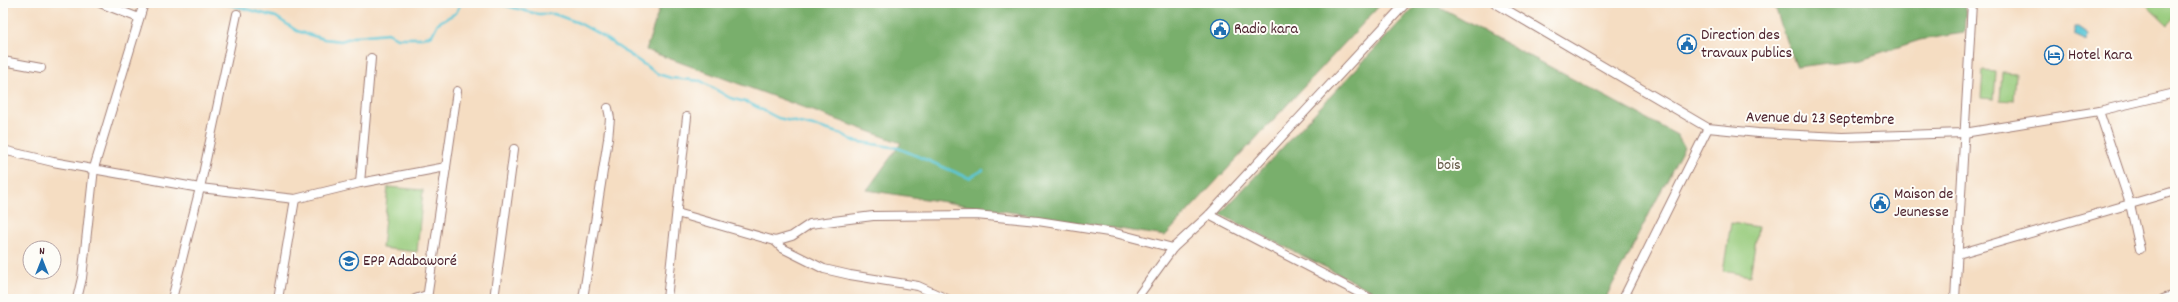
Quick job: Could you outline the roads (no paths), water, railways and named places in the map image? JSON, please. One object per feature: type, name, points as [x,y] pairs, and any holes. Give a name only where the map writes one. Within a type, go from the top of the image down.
[{"type":"street","points":[[100,3],[139,18]]},
{"type":"street","points":[[77,299],[82,278],[94,168],[144,3]]},
{"type":"street","points":[[1136,299],[1173,248],[1209,215],[1406,3]]},
{"type":"street","name":"Avenue du 23 Septembre","points":[[1495,3],[1708,128],[1758,133],[1842,137],[1964,133],[2099,111],[2175,93]]},
{"type":"street","points":[[1955,299],[1972,3]]},
{"type":"street","points":[[172,299],[200,188],[237,14]]},
{"type":"street","points":[[360,183],[372,71],[371,58]]},
{"type":"street","points":[[3,61],[41,68]]},
{"type":"street","points":[[415,299],[427,297],[457,91]]},
{"type":"street","points":[[583,299],[608,139],[610,118],[608,108]]},
{"type":"street","points":[[2099,111],[2130,204],[2140,249]]},
{"type":"street","points":[[667,299],[687,117]]},
{"type":"street","points":[[1623,299],[1708,128]]},
{"type":"street","points":[[496,299],[514,149]]},
{"type":"street","points":[[3,150],[200,188],[295,199],[360,183],[446,167]]},
{"type":"street","points":[[1958,254],[2175,191]]},
{"type":"street","points":[[278,299],[295,199]]},
{"type":"street","points":[[677,213],[774,241],[782,248],[824,269],[850,275],[918,286],[947,299]]},
{"type":"street","points":[[774,241],[792,236],[810,224],[873,216],[976,215],[1038,221],[1115,233],[1173,248]]},
{"type":"street","points":[[1209,215],[1371,299]]},
{"type":"street","points":[[2163,299],[2175,295]]},
{"type":"water","points":[[2074,27],[2078,27],[2088,34],[2087,41],[2074,35]]},
{"type":"waterway","points":[[224,3],[276,17],[297,31],[324,39],[341,41],[357,36],[388,33],[397,38],[422,38],[432,35],[438,23],[456,13],[461,3]]},
{"type":"waterway","points":[[495,3],[537,14],[554,14],[579,23],[599,34],[658,74],[671,78],[701,81],[730,98],[749,103],[778,118],[842,134],[854,141],[898,148],[969,178],[983,170]]},
{"type":"place","name":"Radio kara","points":[[1220,29]]},
{"type":"place","name":"Direction des travaux publics","points":[[1687,44]]},
{"type":"place","name":"Hotel Kara","points":[[2054,55]]},
{"type":"place","name":"Maison de Jeunesse","points":[[1880,203]]},
{"type":"place","name":"EPP Adabaworé","points":[[349,261]]},
{"type":"park label","name":"bois","points":[[1449,165]]}]
